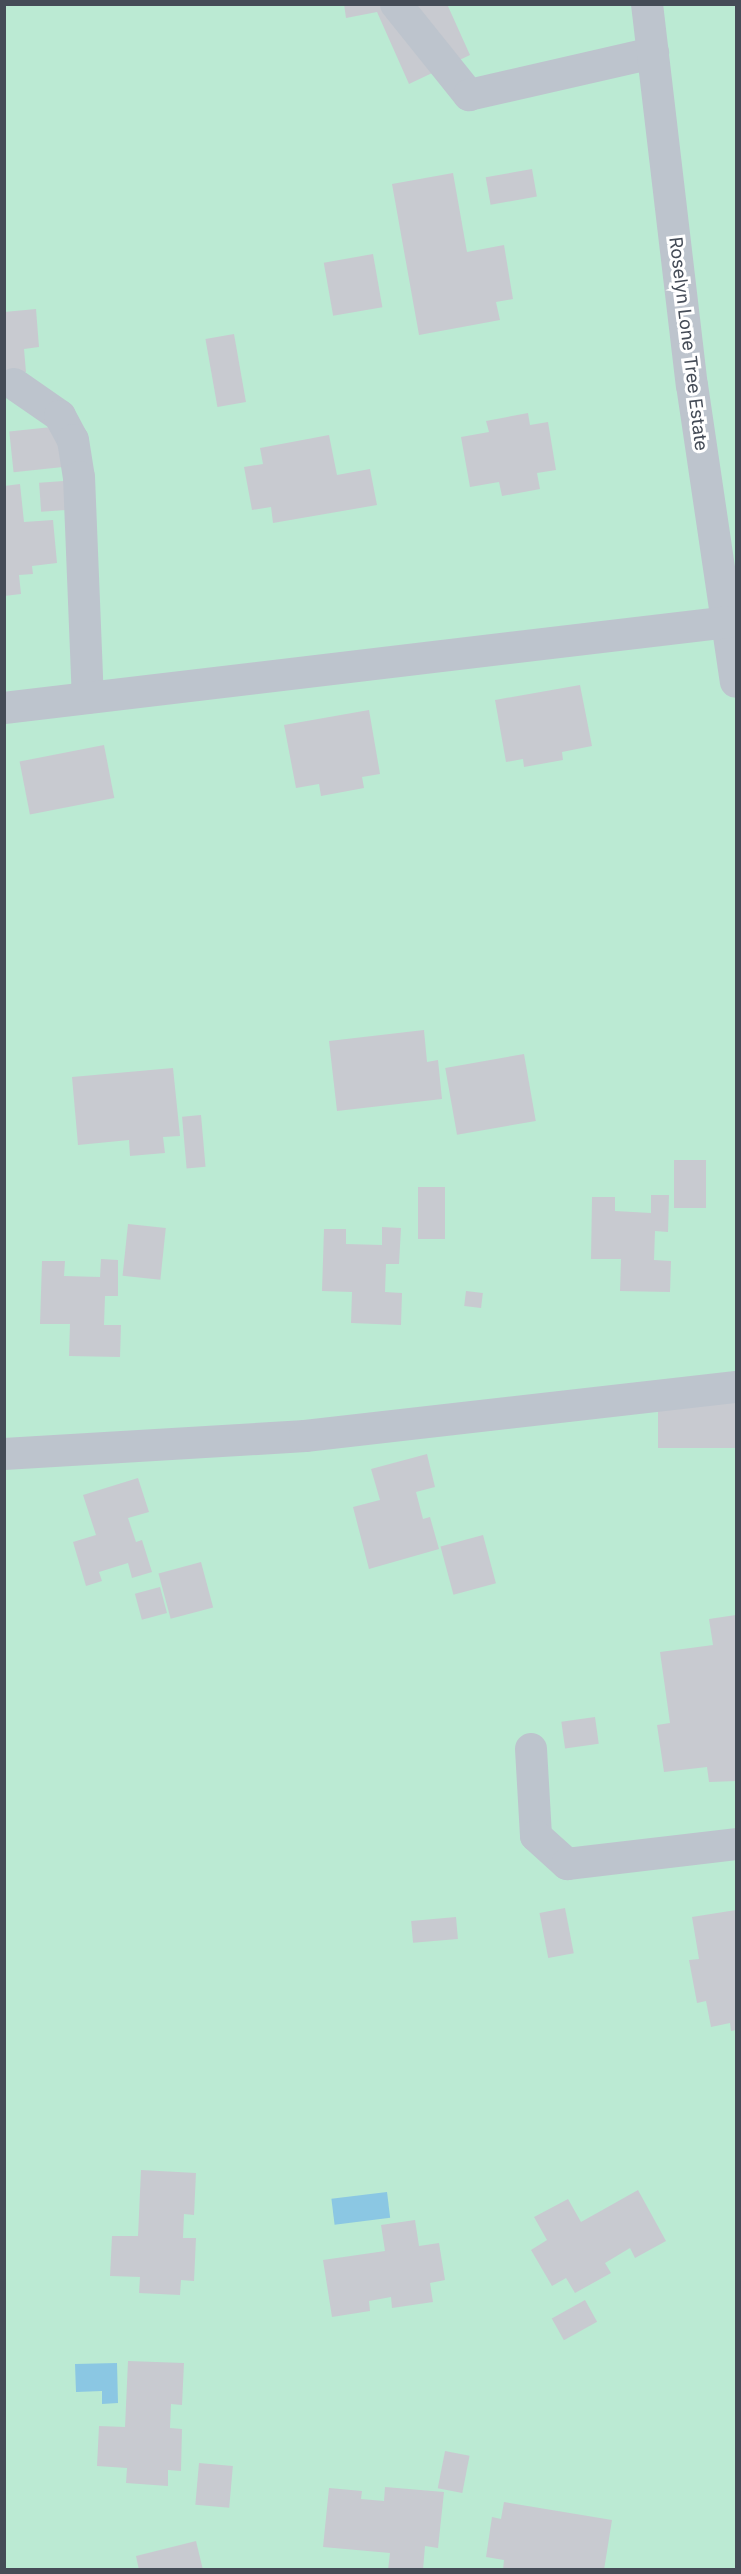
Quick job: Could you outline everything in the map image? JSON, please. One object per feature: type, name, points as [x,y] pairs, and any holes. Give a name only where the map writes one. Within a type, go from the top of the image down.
[{"type":"street","points":[[396,4],[469,95],[653,53]]},
{"type":"street","name":"Roselyn Lone Tree Estate","points":[[647,4],[692,385],[736,682]]},
{"type":"street","points":[[14,384],[60,416],[73,440],[79,477],[88,698]]},
{"type":"street","points":[[4,708],[728,622]]},
{"type":"street","points":[[4,1454],[305,1437],[736,1387]]},
{"type":"street","points":[[531,1749],[536,1836],[567,1864],[736,1844]]},
{"type":"green space","points":[[5,5],[736,5],[736,2570],[5,2570]]},
{"type":"water","points":[[387,2192],[390,2218],[335,2225],[331,2199]]},
{"type":"water","points":[[117,2363],[118,2403],[102,2404],[102,2391],[76,2392],[75,2364]]},
{"type":"building","points":[[344,4],[447,4],[470,55],[409,84],[377,12],[346,18]]},
{"type":"building","points":[[532,169],[537,197],[491,205],[486,177]]},
{"type":"building","points":[[453,173],[467,252],[504,245],[513,299],[496,302],[500,320],[419,335],[392,184]]},
{"type":"building","points":[[373,254],[382,307],[333,316],[324,263]]},
{"type":"building","points":[[36,309],[39,347],[24,349],[26,372],[4,373],[4,312]]},
{"type":"building","points":[[234,334],[246,402],[217,407],[205,339]]},
{"type":"building","points":[[528,413],[530,425],[548,422],[556,470],[537,473],[540,489],[502,496],[499,482],[470,487],[461,437],[489,432],[486,421]]},
{"type":"building","points":[[61,426],[65,467],[14,472],[9,431]]},
{"type":"building","points":[[329,435],[337,475],[370,469],[377,505],[273,523],[271,507],[252,510],[244,467],[263,464],[260,448]]},
{"type":"building","points":[[78,480],[80,509],[41,512],[39,483]]},
{"type":"building","points":[[20,484],[24,522],[53,520],[57,563],[32,566],[33,574],[19,575],[21,594],[4,596],[4,486]]},
{"type":"building","points":[[580,685],[592,746],[562,752],[563,760],[524,767],[523,759],[506,762],[495,700]]},
{"type":"building","points":[[369,710],[380,774],[362,777],[364,788],[321,796],[319,784],[296,788],[284,725]]},
{"type":"building","points":[[104,745],[114,798],[30,814],[20,761]]},
{"type":"building","points":[[424,1030],[427,1062],[438,1060],[442,1099],[337,1111],[329,1041]]},
{"type":"building","points":[[524,1054],[536,1121],[457,1135],[445,1068]]},
{"type":"building","points":[[173,1068],[180,1136],[163,1137],[165,1153],[130,1156],[129,1140],[78,1145],[72,1077]]},
{"type":"building","points":[[201,1115],[206,1167],[187,1168],[182,1117]]},
{"type":"building","points":[[674,1160],[706,1160],[706,1208],[674,1208]]},
{"type":"building","points":[[418,1187],[445,1187],[445,1239],[418,1239]]},
{"type":"building","points":[[651,1195],[669,1195],[668,1232],[655,1231],[654,1260],[671,1261],[670,1292],[620,1291],[621,1259],[591,1259],[592,1197],[615,1197],[615,1211],[651,1213]]},
{"type":"building","points":[[128,1224],[166,1228],[160,1280],[123,1276]]},
{"type":"building","points":[[382,1227],[401,1228],[399,1264],[386,1264],[385,1292],[402,1293],[401,1325],[351,1323],[352,1292],[322,1291],[324,1229],[346,1229],[346,1244],[382,1245]]},
{"type":"building","points":[[101,1259],[118,1260],[118,1296],[105,1296],[104,1325],[121,1325],[120,1357],[69,1356],[70,1324],[40,1324],[42,1261],[65,1261],[64,1276],[100,1277]]},
{"type":"building","points":[[466,1291],[483,1293],[481,1308],[464,1306]]},
{"type":"building","points":[[658,1399],[736,1399],[736,1448],[658,1448]]},
{"type":"building","points":[[427,1454],[435,1487],[416,1492],[423,1519],[430,1517],[439,1549],[369,1569],[353,1507],[380,1500],[371,1469]]},
{"type":"building","points":[[138,1478],[149,1512],[128,1518],[136,1542],[142,1540],[152,1572],[132,1578],[128,1563],[99,1572],[102,1581],[86,1586],[73,1542],[96,1535],[83,1495]]},
{"type":"building","points":[[483,1535],[496,1583],[453,1595],[440,1546]]},
{"type":"building","points":[[201,1562],[213,1607],[171,1619],[158,1573]]},
{"type":"building","points":[[160,1587],[167,1613],[142,1620],[135,1594]]},
{"type":"building","points":[[736,1615],[736,1781],[709,1782],[707,1767],[664,1772],[657,1725],[670,1723],[660,1652],[713,1645],[709,1619]]},
{"type":"building","points":[[595,1717],[599,1744],[565,1748],[561,1722]]},
{"type":"building","points":[[565,1908],[574,1953],[548,1958],[539,1913]]},
{"type":"building","points":[[736,1910],[736,2030],[731,2031],[730,2023],[711,2027],[706,2001],[697,2003],[689,1960],[699,1959],[692,1917]]},
{"type":"building","points":[[456,1917],[458,1939],[413,1943],[411,1921]]},
{"type":"building","points":[[141,2170],[196,2173],[194,2215],[184,2214],[183,2238],[196,2238],[194,2281],[181,2280],[180,2295],[139,2293],[140,2277],[110,2276],[112,2236],[138,2236]]},
{"type":"building","points":[[638,2190],[666,2241],[635,2258],[630,2248],[605,2263],[611,2273],[575,2293],[566,2278],[552,2286],[531,2250],[547,2240],[534,2217],[568,2199],[581,2222]]},
{"type":"building","points":[[415,2220],[419,2246],[439,2243],[445,2280],[430,2283],[433,2302],[392,2308],[391,2297],[369,2301],[370,2311],[332,2317],[323,2260],[385,2251],[381,2225]]},
{"type":"building","points":[[585,2300],[597,2322],[564,2340],[552,2318]]},
{"type":"building","points":[[128,2361],[184,2363],[182,2405],[171,2404],[170,2428],[182,2429],[181,2471],[168,2470],[168,2486],[126,2483],[127,2468],[97,2466],[99,2426],[125,2427]]},
{"type":"building","points":[[445,2451],[470,2456],[462,2493],[438,2488]]},
{"type":"building","points":[[199,2463],[233,2466],[229,2508],[195,2505]]},
{"type":"building","points":[[385,2487],[444,2492],[438,2548],[425,2546],[423,2570],[388,2570],[390,2553],[323,2547],[329,2488],[362,2491],[361,2499],[384,2501]]},
{"type":"building","points":[[504,2502],[612,2520],[604,2570],[503,2570],[504,2560],[486,2557],[492,2517],[501,2519]]},
{"type":"building","points":[[196,2541],[203,2570],[139,2570],[136,2556]]}]
